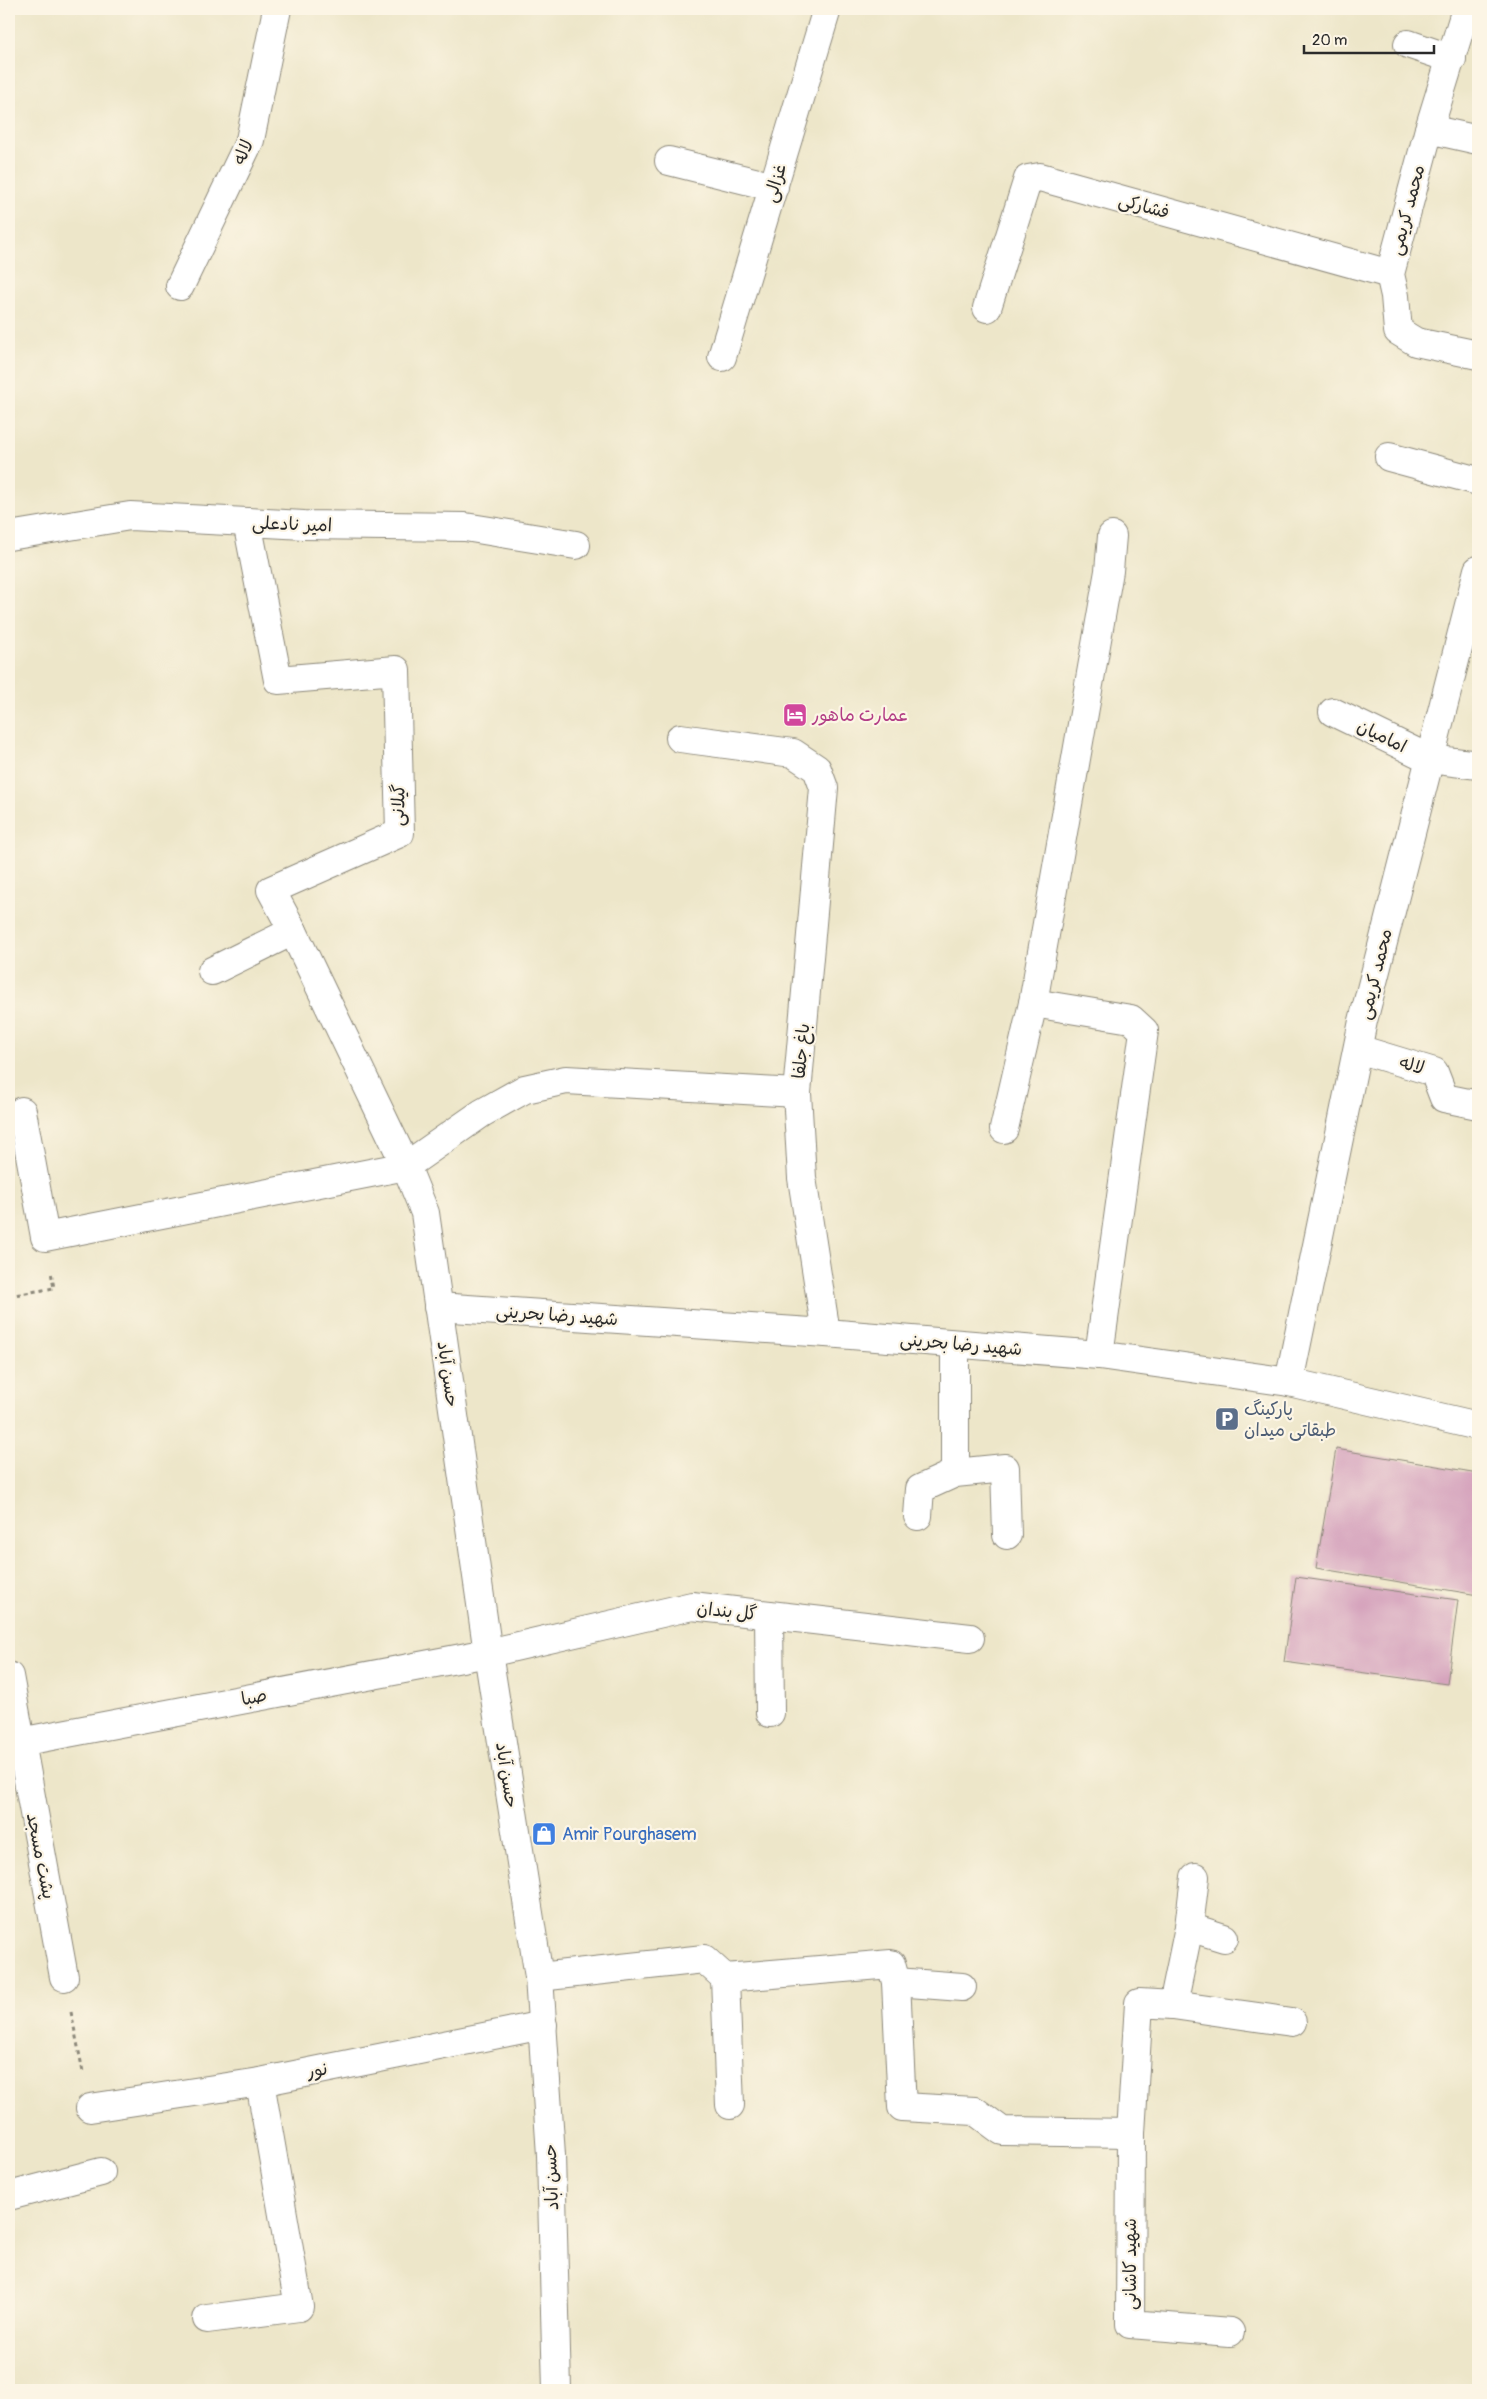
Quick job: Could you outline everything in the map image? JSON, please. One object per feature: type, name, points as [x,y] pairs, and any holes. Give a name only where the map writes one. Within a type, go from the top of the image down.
[{"type":"street","name":"لاله","points":[[180,286],[250,140],[277,9]]},
{"type":"street","name":"غزالی","points":[[722,357],[827,9]]},
{"type":"street","name":"محمد کریمی","points":[[1466,9],[1429,129],[1390,274],[1396,296],[1398,331],[1416,342],[1478,356]]},
{"type":"street","points":[[1408,44],[1452,59]]},
{"type":"street","points":[[1429,129],[1478,140]]},
{"type":"street","points":[[670,161],[774,187]]},
{"type":"street","name":"فشارکی","points":[[987,308],[1028,179],[1040,177],[1390,274]]},
{"type":"street","points":[[1389,458],[1478,481]]},
{"type":"street","name":"امیر نادعلی","points":[[9,536],[130,516],[247,522],[465,527],[576,545]]},
{"type":"street","name":"گیلانی","points":[[247,522],[278,680],[396,670],[400,833],[270,890],[293,931],[406,1166]]},
{"type":"street","points":[[1004,1128],[1033,1003],[1109,570],[1112,536]]},
{"type":"street","name":"محمد کریمی","points":[[1289,1382],[1358,1049],[1478,570]]},
{"type":"street","name":"امامیان","points":[[1333,712],[1430,759],[1478,765]]},
{"type":"street","name":"باغ جلفا","points":[[680,738],[793,753],[818,768],[824,788],[797,1093],[802,1178],[826,1333]]},
{"type":"street","points":[[212,971],[293,931]]},
{"type":"street","points":[[1033,1003],[1131,1019],[1144,1031],[1100,1355]]},
{"type":"street","name":"لاله","points":[[1358,1049],[1434,1072],[1444,1098],[1478,1105]]},
{"type":"street","points":[[22,1110],[44,1237],[406,1166],[482,1113],[525,1089],[566,1080],[797,1093]]},
{"type":"street","name":"حسن آباد","points":[[406,1166],[425,1213],[488,1653],[538,1977],[551,2155],[558,2390]]},
{"type":"street","name":"شهید رضا بحرینی","points":[[438,1307],[826,1333],[1100,1355],[1289,1382],[1478,1426]]},
{"type":"street","points":[[954,1344],[955,1473]]},
{"type":"street","points":[[918,1516],[920,1489],[955,1473],[1005,1468],[1008,1535]]},
{"type":"street","name":"گل بندان","points":[[488,1653],[692,1606],[970,1638]]},
{"type":"street","points":[[769,1615],[770,1713]]},
{"type":"street","name":"صبا","points":[[20,1742],[488,1653]]},
{"type":"street","name":"پشت مسجد","points":[[9,1676],[64,1977]]},
{"type":"street","points":[[1172,2005],[1189,1927],[1195,1877]]},
{"type":"street","points":[[1189,1927],[1224,1938]]},
{"type":"street","points":[[538,1977],[704,1959],[725,1978],[730,2105]]},
{"type":"street","points":[[725,1978],[890,1964],[896,1982],[902,2107],[975,2111],[1002,2131],[1131,2133],[1139,2003],[1172,2005],[1292,2022]]},
{"type":"street","points":[[896,1982],[962,1988]]},
{"type":"street","name":"نور","points":[[90,2108],[260,2082],[543,2025]]},
{"type":"street","points":[[207,2319],[299,2307],[260,2082]]},
{"type":"street","name":"شهید کاشانی","points":[[1131,2133],[1130,2324],[1230,2332]]},
{"type":"street","points":[[9,2196],[101,2172]]},
{"type":"path","points":[[9,1296],[54,1288],[44,1237]]},
{"type":"path","points":[[70,2006],[90,2108]]},
{"type":"building","points":[[1336,1449],[1478,1473],[1478,1595],[1316,1568]]},
{"type":"building","points":[[1296,1577],[1458,1600],[1447,1684],[1284,1662]]},
{"type":"place","name":"عمارت ماهور","points":[[795,715]]},
{"type":"place","name":"پارکینگ طبقاتی میدان","points":[[1227,1419]]},
{"type":"place","name":"Amir Pourghasem","points":[[544,1834]]}]
